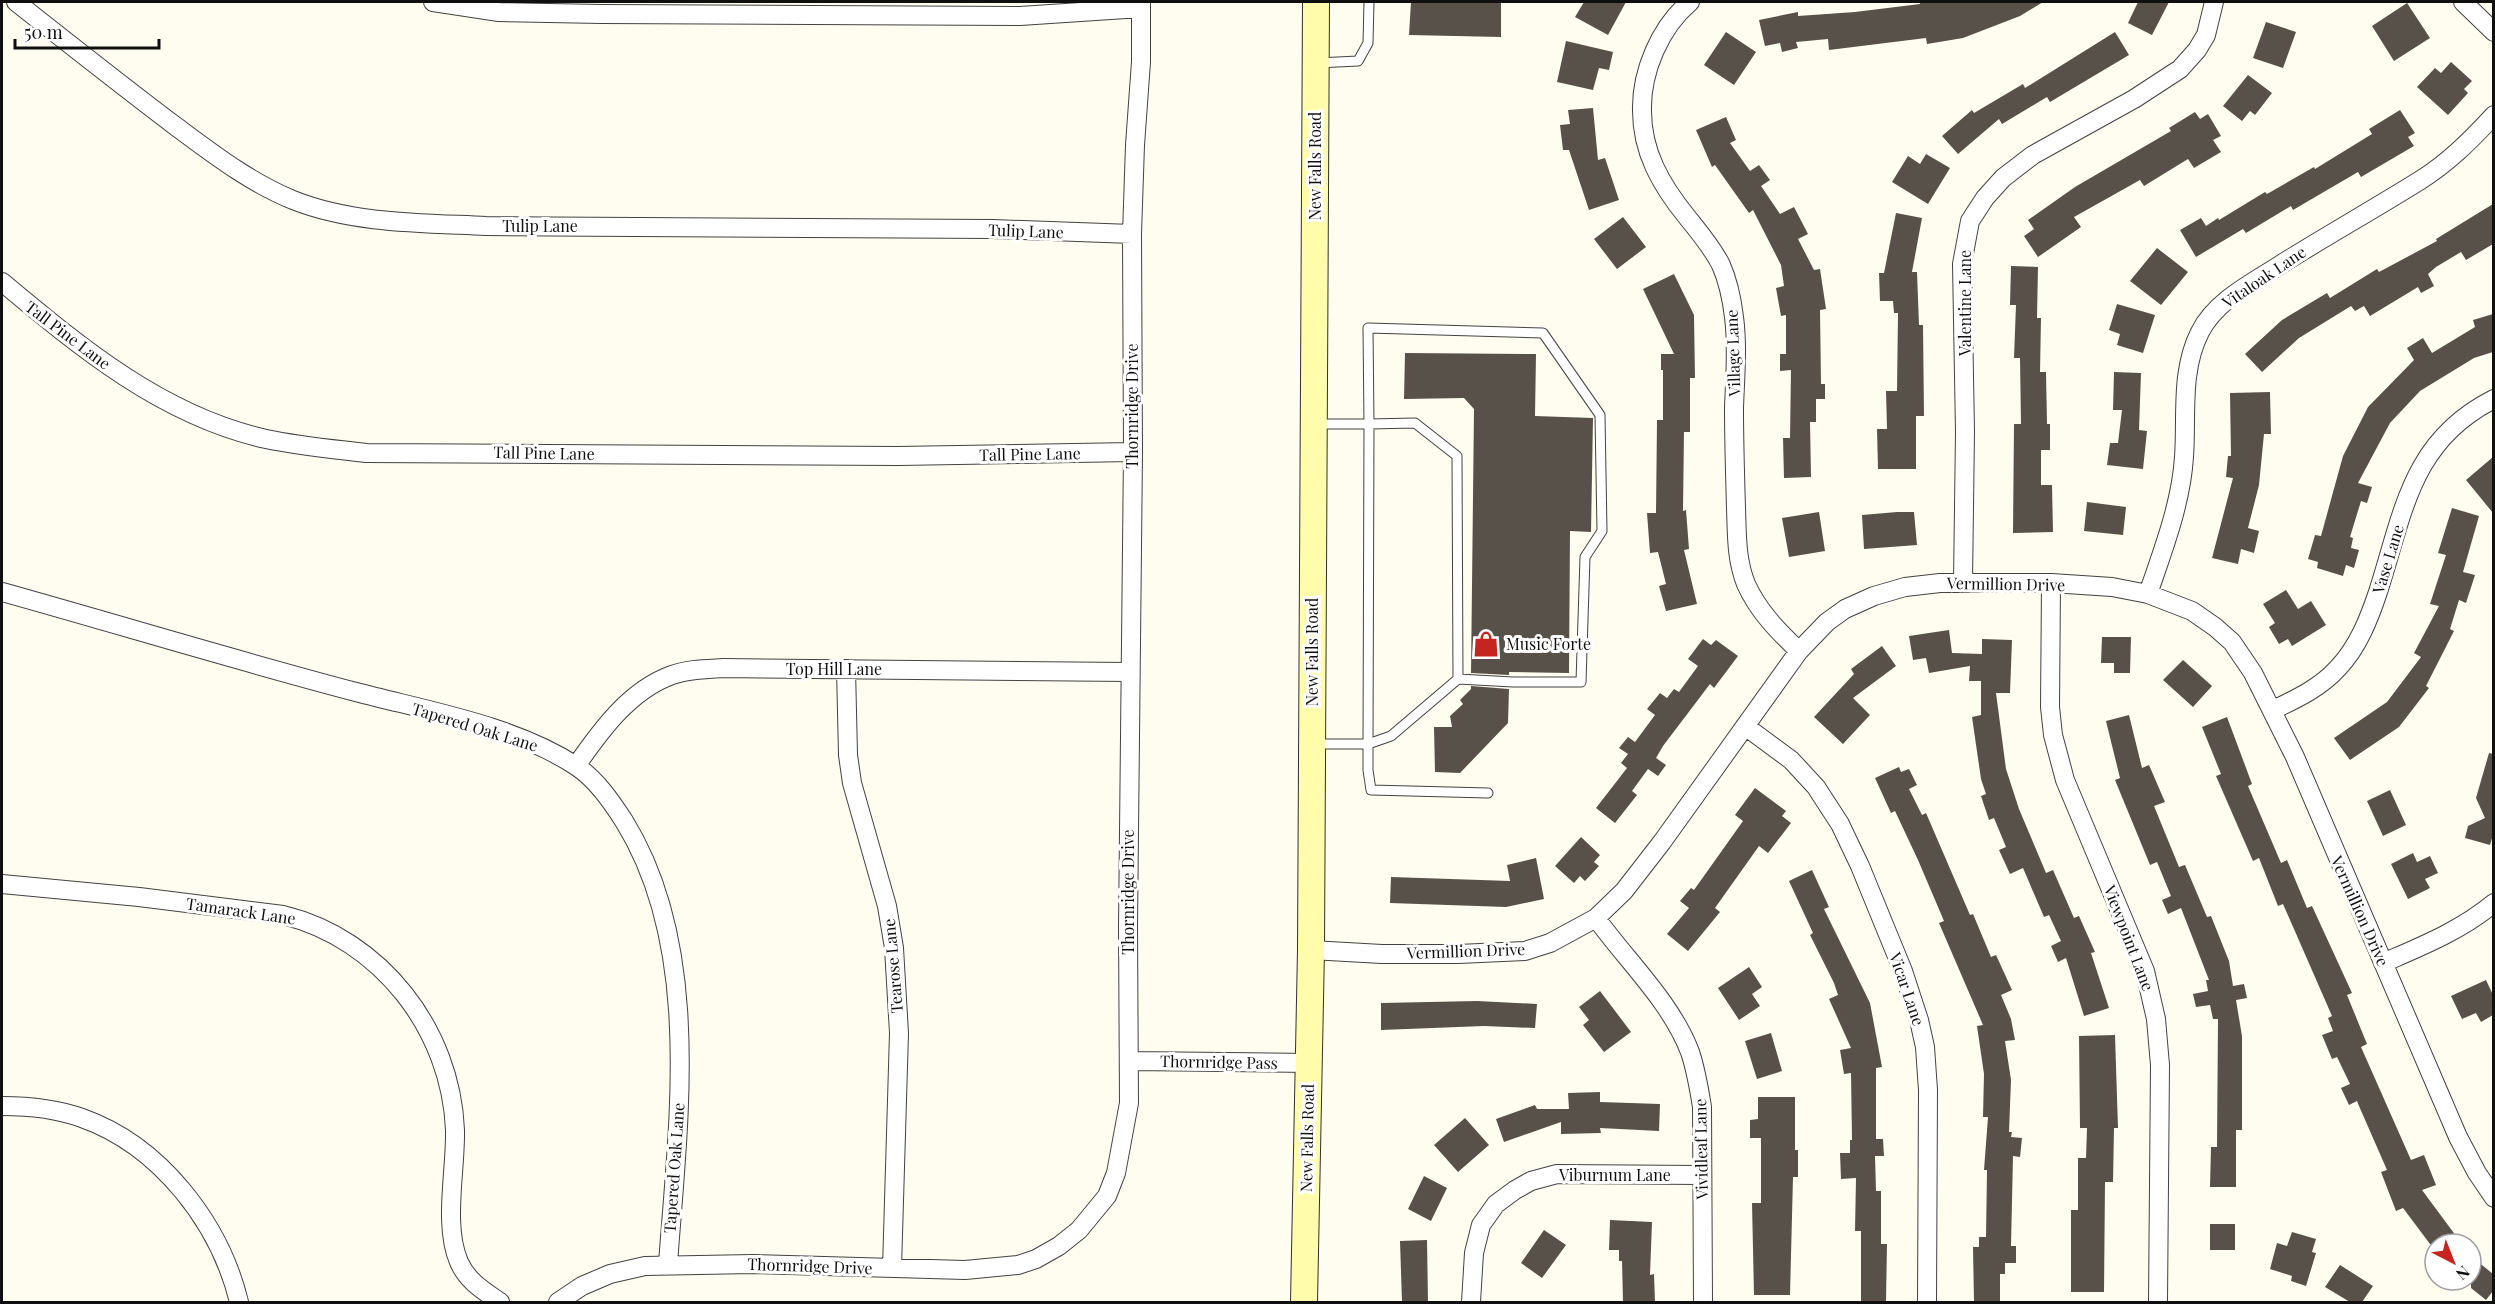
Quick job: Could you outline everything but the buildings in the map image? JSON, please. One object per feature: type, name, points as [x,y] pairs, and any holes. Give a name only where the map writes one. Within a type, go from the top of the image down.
[{"type":"main road","name":"New Falls Road","points":[[1304,1302],[1311,950],[1316,2]]},
{"type":"street","name":"Tulip Lane","points":[[16,2],[118,83],[222,160],[256,182],[294,200],[327,211],[418,223],[486,226],[993,229],[1132,234]]},
{"type":"street","points":[[433,2],[499,12],[1020,16],[1141,5]]},
{"type":"street","name":"Village Lane","points":[[1690,2],[1669,25],[1655,49],[1646,77],[1642,111],[1644,137],[1661,183],[1710,246],[1728,283],[1735,317],[1735,488],[1737,543],[1741,568],[1759,607],[1799,651]]},
{"type":"street","name":"Valentine Lane","points":[[1964,582],[1965,432],[1962,264],[1971,221],[1985,198],[2003,178],[2033,155],[2134,99],[2180,69],[2197,50],[2206,35],[2214,2]]},
{"type":"street","points":[[2463,2],[2493,32]]},
{"type":"street","name":"Thornridge Drive","points":[[558,1302],[582,1286],[610,1274],[645,1266],[668,1264],[966,1270],[1018,1265],[1051,1250],[1079,1230],[1107,1196],[1116,1173],[1129,1103],[1132,234],[1141,62],[1141,5]]},
{"type":"street","name":"Vitaloak Lane","points":[[2148,594],[2177,498],[2184,458],[2184,408],[2188,370],[2193,348],[2208,319],[2221,305],[2250,284],[2448,161],[2493,115]]},
{"type":"street","name":"Tall Pine Lane","points":[[2,282],[66,335],[126,378],[169,403],[239,431],[310,446],[366,453],[898,456],[1132,452]]},
{"type":"street","name":"Vase Lane","points":[[2273,710],[2322,683],[2351,651],[2372,610],[2402,511],[2414,480],[2430,450],[2454,424],[2474,409],[2493,399]]},
{"type":"street","name":"Vermillion Drive","points":[[1311,950],[1382,954],[1525,951],[1550,943],[1596,918],[1624,891],[1799,651],[1827,622],[1845,609],[1874,596],[1905,588],[1964,582],[2051,583],[2112,587],[2148,594],[2169,600],[2192,611],[2232,642],[2273,710],[2458,1137],[2493,1198]]},
{"type":"street","name":"Viewpoint Lane","points":[[2051,583],[2050,706],[2053,735],[2065,780],[2145,971],[2156,1019],[2160,1065],[2158,1302]]},
{"type":"street","name":"Tapered Oak Lane","points":[[2,592],[464,720],[545,749],[588,775],[613,804],[636,840],[652,877],[665,923],[677,992],[680,1039],[678,1122],[668,1264]]},
{"type":"street","name":"Top Hill Lane","points":[[576,766],[608,723],[629,702],[656,682],[674,674],[723,668],[1130,672]]},
{"type":"street","name":"Tearose Lane","points":[[846,669],[848,756],[852,783],[887,906],[894,948],[899,1033],[892,1268]]},
{"type":"street","name":"Vicar Lane","points":[[1745,726],[1791,760],[1816,787],[1840,824],[1899,960],[1919,1020],[1925,1047],[1928,1090],[1927,1302]]},
{"type":"street","name":"Tamarack Lane","points":[[2,884],[139,897],[283,915],[300,919],[330,932],[369,957],[401,990],[420,1016],[435,1043],[446,1071],[452,1098],[454,1130],[453,1240],[458,1260],[465,1274],[500,1302]]},
{"type":"street","points":[[2383,963],[2442,937],[2476,917],[2493,903]]},
{"type":"street","name":"Vividleaf Lane","points":[[1596,918],[1667,1011],[1689,1050],[1698,1078],[1702,1107],[1703,1302]]},
{"type":"street","name":"Thornridge Pass","points":[[1130,1061],[1309,1064]]},
{"type":"street","points":[[2,1106],[61,1112],[83,1119],[108,1130],[138,1150],[191,1200],[207,1224],[220,1250],[239,1302]]},
{"type":"street","name":"Viburnum Lane","points":[[1471,1302],[1474,1253],[1481,1225],[1496,1204],[1531,1181],[1557,1174],[1702,1175]]},
{"type":"lane","points":[[1316,63],[1358,61],[1368,43],[1369,2]]},
{"type":"lane","points":[[1312,744],[1368,744],[1391,736],[1458,679],[1581,682],[1585,557],[1602,531],[1600,415],[1543,333],[1368,328],[1369,424],[1368,744],[1368,770],[1371,790],[1488,793]]},
{"type":"lane","points":[[1312,424],[1415,423],[1457,456],[1458,679]]},
{"type":"place","name":"Music Forte","points":[[1486,644]]}]
